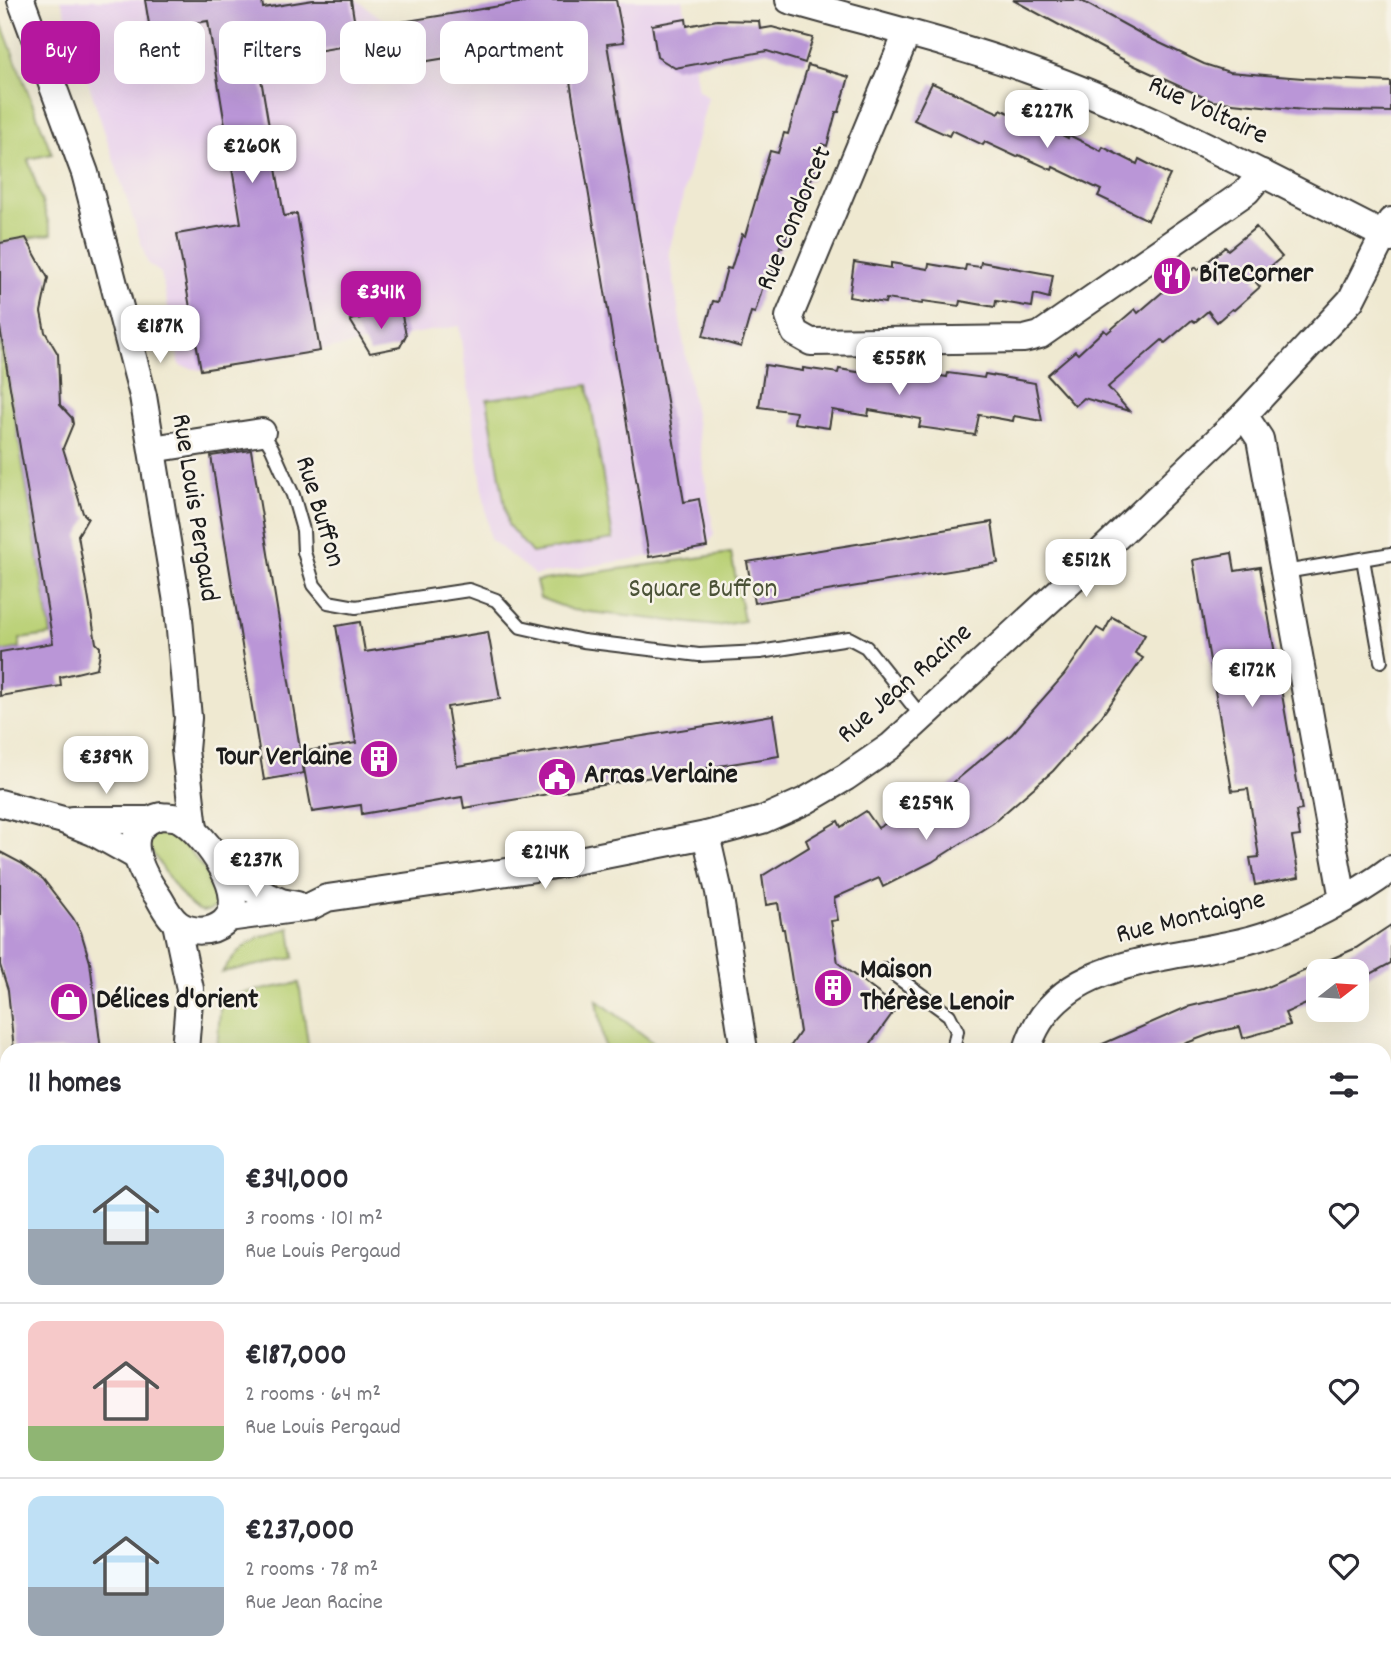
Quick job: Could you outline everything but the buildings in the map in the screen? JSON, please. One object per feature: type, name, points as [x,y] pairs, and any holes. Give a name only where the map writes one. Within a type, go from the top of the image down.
[{"type":"street","name":"Rue Louis Pergaud","points":[[21,0],[85,173],[127,327],[152,449],[178,608],[187,708],[185,750],[194,829]]},
{"type":"street","name":"Rue Voltaire","points":[[789,0],[907,33],[1043,76],[1146,117],[1389,232]]},
{"type":"street","name":"Rue Condorcet","points":[[907,33],[789,317],[795,333],[811,342],[1024,339],[1040,335],[1247,191],[1262,173]]},
{"type":"street","name":"Rue Jean Racine","points":[[220,923],[309,906],[327,898],[549,866],[706,835],[762,820],[805,801],[846,777],[891,746],[1079,573],[1244,415],[1351,300],[1389,232]]},
{"type":"street","points":[[1244,415],[1260,439],[1343,899]]},
{"type":"street","points":[[152,449],[261,432]]},
{"type":"street","name":"Rue Louis Pergaud","points":[[154,818],[185,750]]},
{"type":"street","points":[[0,803],[63,820],[93,832],[136,856]]},
{"type":"street","points":[[154,818],[139,830],[135,841],[136,856],[152,888],[176,923],[190,989],[186,1043]]},
{"type":"street","points":[[63,820],[178,818],[194,829],[219,862],[229,879],[232,896],[190,989]]},
{"type":"street","points":[[706,835],[719,892],[743,1043]]},
{"type":"street","name":"Rue Montaigne","points":[[1029,1043],[1045,1013],[1067,992],[1092,977],[1134,962],[1253,939],[1291,926],[1343,899],[1391,869]]},
{"type":"street","name":"Rue Jean Racine","points":[[229,879],[281,902],[309,906]]},
{"type":"street","points":[[176,923],[191,931],[220,923]]},
{"type":"lane","name":"Rue Buffon","points":[[261,432],[272,448],[293,495],[303,530],[304,552],[314,585],[328,602],[356,607],[469,590],[496,600],[521,627],[583,641],[699,655],[760,652],[849,639],[866,647],[922,717]]},
{"type":"lane","points":[[1285,572],[1391,554]]},
{"type":"lane","points":[[1363,559],[1381,661]]},
{"type":"lane","points":[[886,969],[949,1015],[957,1031],[954,1043]]},
{"type":"shaded area","points":[[61,0],[262,0],[264,8],[313,0],[357,0],[385,21],[340,21],[340,84],[426,84],[426,21],[408,21],[537,0],[683,0],[698,90],[708,97],[669,251],[714,534],[707,547],[535,575],[490,539],[459,326],[407,335],[400,347],[370,353],[364,343],[201,370],[180,366],[161,273],[148,264],[89,84],[100,84],[100,21],[68,21]]},
{"type":"green space","points":[[0,20],[21,74],[21,84],[25,84],[52,154],[28,159],[52,234],[0,243]]},
{"type":"green space","points":[[0,328],[51,635],[20,639],[20,648],[0,652]]},
{"type":"green space","points":[[588,385],[613,539],[532,553],[508,525],[487,399]]},
{"type":"green space","name":"Square Buffon","points":[[731,553],[744,621],[717,626],[572,610],[540,598],[536,581]]},
{"type":"green space","points":[[152,829],[172,829],[215,883],[220,894],[218,906],[202,911],[195,908],[180,892],[147,844]]},
{"type":"green space","points":[[290,928],[294,958],[222,972],[237,953],[251,942]]},
{"type":"green space","points":[[299,983],[308,1043],[218,1043],[221,997]]},
{"type":"green space","points":[[597,1000],[654,1043],[604,1043]]},
{"type":"place","name":"BiTeCorner","points":[[1172,276]]},
{"type":"place","name":"Tour Verlaine","points":[[379,759]]},
{"type":"place","name":"Arras Verlaine","points":[[557,777]]},
{"type":"place","name":"Maison Thérèse Lenoir","points":[[833,988]]},
{"type":"place","name":"Délices d'orient","points":[[69,1002]]}]
